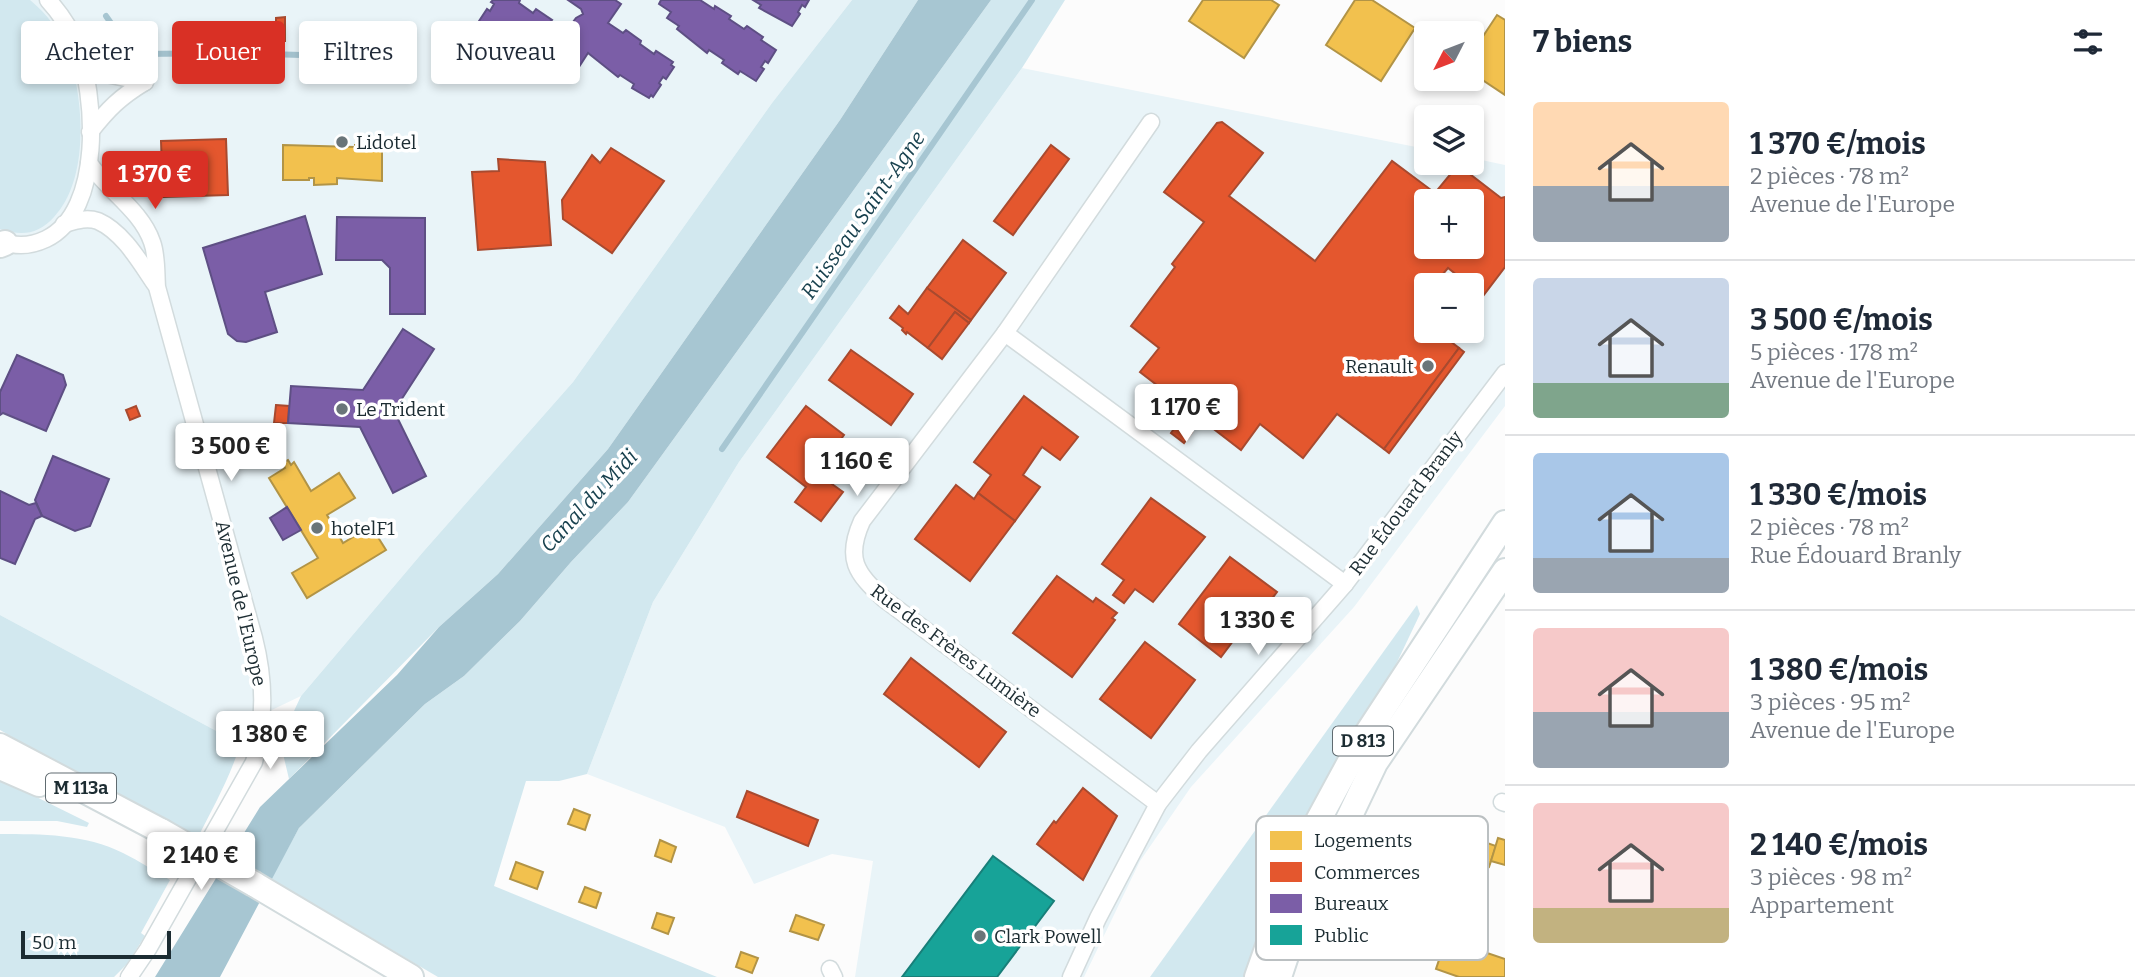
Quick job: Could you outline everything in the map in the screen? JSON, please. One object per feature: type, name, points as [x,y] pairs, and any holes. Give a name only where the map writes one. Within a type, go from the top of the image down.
[{"type":"main road","name":"D 813","points":[[1321,816],[1358,747],[1505,523]]},
{"type":"main road","name":"D 813","points":[[1351,816],[1376,763],[1505,571]]},
{"type":"main road","name":"M 113a","points":[[0,746],[328,936]]},
{"type":"main road","name":"M 113a","points":[[0,765],[158,838]]},
{"type":"main road","points":[[328,936],[385,977]]},
{"type":"main road","points":[[328,936],[411,977]]},
{"type":"main road","name":"D 813","points":[[1257,977],[1263,960]]},
{"type":"main road","name":"D 813","points":[[1279,977],[1285,960]]},
{"type":"street","points":[[48,0],[63,21]]},
{"type":"street","points":[[2,243],[34,244],[51,236],[74,212],[89,163],[90,132],[86,84]]},
{"type":"street","points":[[90,132],[121,97],[142,84]]},
{"type":"street","name":"Rue des Frères Lumière","points":[[1151,122],[1005,332],[862,521],[854,538],[853,551],[855,567],[864,581],[884,599],[1158,804]]},
{"type":"street","name":"Avenue de l'Europe","points":[[89,163],[99,178],[138,217],[152,242],[158,287],[261,667],[263,705],[260,739],[254,762],[148,949],[129,977]]},
{"type":"street","name":"Avenue de l'Europe","points":[[64,224],[82,219],[97,221],[131,248],[158,287]]},
{"type":"street","points":[[1005,332],[1345,584]]},
{"type":"street","name":"Rue Édouard Branly","points":[[1071,977],[1098,918],[1158,804],[1199,751],[1345,584],[1505,373]]},
{"type":"shaded area","points":[[0,0],[852,0],[772,103],[573,382],[301,696],[222,734],[0,615]]},
{"type":"shaded area","points":[[0,0],[30,0],[50,21],[21,21],[21,84],[76,84],[80,115],[78,160],[74,182],[66,201],[48,223],[35,231],[22,233],[0,229]]},
{"type":"shaded area","points":[[852,0],[918,0],[840,120],[608,449],[498,574],[439,627],[289,779],[280,741],[301,696],[573,382],[772,103]]},
{"type":"shaded area","points":[[991,0],[1065,0],[1022,68],[739,462],[653,602],[587,774],[559,781],[526,781],[494,886],[717,977],[438,977],[271,879],[299,828],[425,704],[464,676],[520,621],[628,502]]},
{"type":"shaded area","points":[[1022,68],[1414,147],[1414,175],[1484,175],[1484,161],[1505,165],[1505,406],[1354,607],[1191,787],[1140,861],[1084,977],[855,977],[873,861],[832,854],[754,884],[725,827],[587,774],[653,602],[739,462]]},
{"type":"shaded area","points":[[1417,605],[1420,614],[1324,816],[1266,816]]},
{"type":"shaded area","points":[[0,615],[222,734],[248,711],[234,761],[197,839],[0,730]]},
{"type":"shaded area","points":[[0,779],[89,823],[87,827],[57,821],[0,821]]},
{"type":"shaded area","points":[[1256,829],[1256,958],[1247,977],[1150,977]]},
{"type":"shaded area","points":[[0,834],[47,835],[94,842],[123,853],[170,880],[141,933],[145,936],[127,964],[114,977],[0,977]]},
{"type":"water","name":"Canal du Midi","points":[[918,0],[991,0],[628,502],[520,621],[464,676],[425,704],[299,828],[220,977],[155,977],[260,807],[397,675],[439,627],[498,574],[608,449],[840,120]]},
{"type":"building: Logements","points":[[1203,0],[1271,0],[1279,5],[1244,58],[1189,21]]},
{"type":"building: Logements","points":[[1355,0],[1372,0],[1414,27],[1381,81],[1326,45]]},
{"type":"building: Logements","points":[[1497,15],[1505,20],[1505,95],[1484,81],[1484,35]]},
{"type":"building: Logements","points":[[283,145],[382,145],[382,181],[337,178],[337,184],[314,185],[314,178],[283,180]]},
{"type":"building: Logements","name":"hotelF1","points":[[288,460],[291,465],[294,462],[311,491],[339,473],[355,498],[327,515],[343,543],[371,526],[386,550],[307,598],[292,573],[318,558],[269,478],[285,468],[282,463]]},
{"type":"building: Logements","points":[[574,809],[590,815],[585,830],[568,824]]},
{"type":"building: Logements","points":[[1498,838],[1505,840],[1505,865],[1491,861]]},
{"type":"building: Logements","points":[[660,840],[676,847],[671,862],[655,856]]},
{"type":"building: Logements","points":[[1488,843],[1496,846],[1488,867]]},
{"type":"building: Logements","points":[[516,862],[543,872],[537,889],[510,879]]},
{"type":"building: Logements","points":[[585,887],[601,893],[596,908],[579,902]]},
{"type":"building: Logements","points":[[657,913],[674,918],[668,934],[652,928]]},
{"type":"building: Logements","points":[[796,915],[824,925],[818,940],[790,931]]},
{"type":"building: Logements","points":[[741,952],[758,958],[752,973],[736,967]]},
{"type":"building: Logements","points":[[1488,953],[1505,959],[1505,977],[1459,977],[1436,969],[1439,960],[1488,960]]},
{"type":"building: Commerces","points":[[285,17],[285,21],[276,21],[276,18]]},
{"type":"building: Commerces","points":[[1222,122],[1263,153],[1229,196],[1315,261],[1392,161],[1430,189],[1414,189],[1414,259],[1484,259],[1484,189],[1438,189],[1450,175],[1471,175],[1501,198],[1505,197],[1505,267],[1484,295],[1484,273],[1454,273],[1448,268],[1444,273],[1414,273],[1414,343],[1453,343],[1459,348],[1384,449],[1337,414],[1303,458],[1260,424],[1241,450],[1140,372],[1159,348],[1131,326],[1175,267],[1172,264],[1204,222],[1164,192],[1217,123]]},
{"type":"building: Commerces","points":[[226,139],[228,195],[163,197],[161,141]]},
{"type":"building: Commerces","points":[[1051,145],[1069,159],[1013,235],[994,221]]},
{"type":"building: Commerces","points":[[611,148],[664,181],[612,253],[563,219],[562,200],[592,155],[600,163]]},
{"type":"building: Commerces","points":[[498,159],[545,162],[551,245],[478,250],[472,172],[499,171]]},
{"type":"building: Commerces","points":[[963,240],[1006,273],[971,320],[927,288]]},
{"type":"building: Commerces","points":[[927,288],[971,320],[969,323],[955,312],[928,348],[907,332],[906,334],[903,328],[890,318],[899,306],[908,314]]},
{"type":"building: Commerces","points":[[955,312],[969,323],[942,359],[928,348]]},
{"type":"building: Commerces","points":[[1459,348],[1464,352],[1389,453],[1384,449]]},
{"type":"building: Commerces","points":[[851,350],[913,394],[891,425],[829,380]]},
{"type":"building: Commerces","points":[[1024,396],[1078,437],[1060,460],[1042,447],[1023,475],[1040,487],[1015,521],[978,493],[991,475],[974,462]]},
{"type":"building: Commerces","points":[[276,405],[289,406],[288,423],[274,423]]},
{"type":"building: Commerces","points":[[136,406],[140,416],[130,420],[126,410]]},
{"type":"building: Commerces","points":[[806,406],[844,435],[819,470],[828,476],[825,479],[843,492],[821,521],[795,502],[806,487],[767,457]]},
{"type":"building: Commerces","points":[[1179,422],[1192,432],[1184,443],[1171,433]]},
{"type":"building: Commerces","points":[[956,485],[974,499],[978,493],[1015,521],[970,581],[915,539]]},
{"type":"building: Commerces","points":[[1151,498],[1205,537],[1153,602],[1135,589],[1124,603],[1113,595],[1124,580],[1102,564]]},
{"type":"building: Commerces","points":[[1230,557],[1277,592],[1255,621],[1251,617],[1221,657],[1179,624]]},
{"type":"building: Commerces","points":[[1057,576],[1093,602],[1096,598],[1117,613],[1112,618],[1115,620],[1072,677],[1013,633]]},
{"type":"building: Commerces","points":[[1145,642],[1195,680],[1151,738],[1100,699]]},
{"type":"building: Commerces","points":[[911,658],[1006,732],[979,767],[884,694]]},
{"type":"building: Commerces","points":[[1083,788],[1117,816],[1083,880],[1037,844]]},
{"type":"building: Commerces","points":[[747,791],[818,820],[808,846],[737,817]]},
{"type":"building: Bureaux","points":[[520,0],[519,3],[533,13],[536,9],[552,20],[479,21],[487,9],[490,11],[494,4],[491,2]]},
{"type":"building: Bureaux","points":[[568,0],[615,0],[621,4],[608,23],[623,33],[626,30],[654,54],[656,51],[673,62],[671,65],[674,67],[666,79],[663,77],[653,97],[651,95],[649,98],[632,88],[634,84],[620,75],[618,77],[588,53],[580,65],[580,21],[574,21],[583,14],[581,9]]},
{"type":"building: Bureaux","points":[[661,0],[700,0],[714,9],[715,6],[731,16],[729,19],[744,29],[747,26],[763,37],[761,40],[776,50],[768,63],[765,61],[761,67],[764,69],[756,81],[740,71],[738,74],[722,63],[724,60],[709,50],[707,53],[677,29],[679,26],[667,18],[671,12],[659,4]]},
{"type":"building: Bureaux","points":[[753,0],[809,0],[805,7],[802,5],[792,26],[759,8],[761,5]]},
{"type":"building: Bureaux","points":[[305,216],[322,274],[265,292],[277,332],[246,342],[237,341],[228,334],[203,248]]},
{"type":"building: Bureaux","points":[[337,217],[425,218],[425,314],[390,314],[390,268],[382,260],[336,260]]},
{"type":"building: Bureaux","name":"Le Trident","points":[[403,329],[434,349],[394,411],[426,476],[393,493],[360,427],[288,423],[291,386],[363,390]]},
{"type":"building: Bureaux","points":[[17,355],[63,375],[66,385],[46,431],[3,413],[0,415],[0,392]]},
{"type":"building: Bureaux","points":[[53,456],[109,479],[90,526],[75,531],[42,516],[35,500]]},
{"type":"building: Bureaux","points":[[0,491],[29,505],[36,503],[42,516],[35,519],[15,564],[0,558]]},
{"type":"building: Bureaux","points":[[287,507],[301,530],[283,540],[270,518]]},
{"type":"building: Public","name":"Clark Powell","points":[[993,856],[1054,901],[997,977],[902,977]]},
{"type":"waterway","name":"Ruisseau Saint-Agne","points":[[722,449],[1032,0]]},
{"type":"waterway","name":"Ruisseau Saint-Agne","points":[[106,16],[122,39],[141,54],[172,54]]},
{"type":"waterway","name":"Ruisseau Saint-Agne","points":[[285,55],[299,55]]},
{"type":"place","name":"Lidotel","points":[[342,142]]},
{"type":"place","name":"Renault","points":[[1428,366]]},
{"type":"place","name":"Le Trident","points":[[342,409]]},
{"type":"place","name":"hotelF1","points":[[317,528]]},
{"type":"place","name":"Clark Powell","points":[[980,936]]}]
